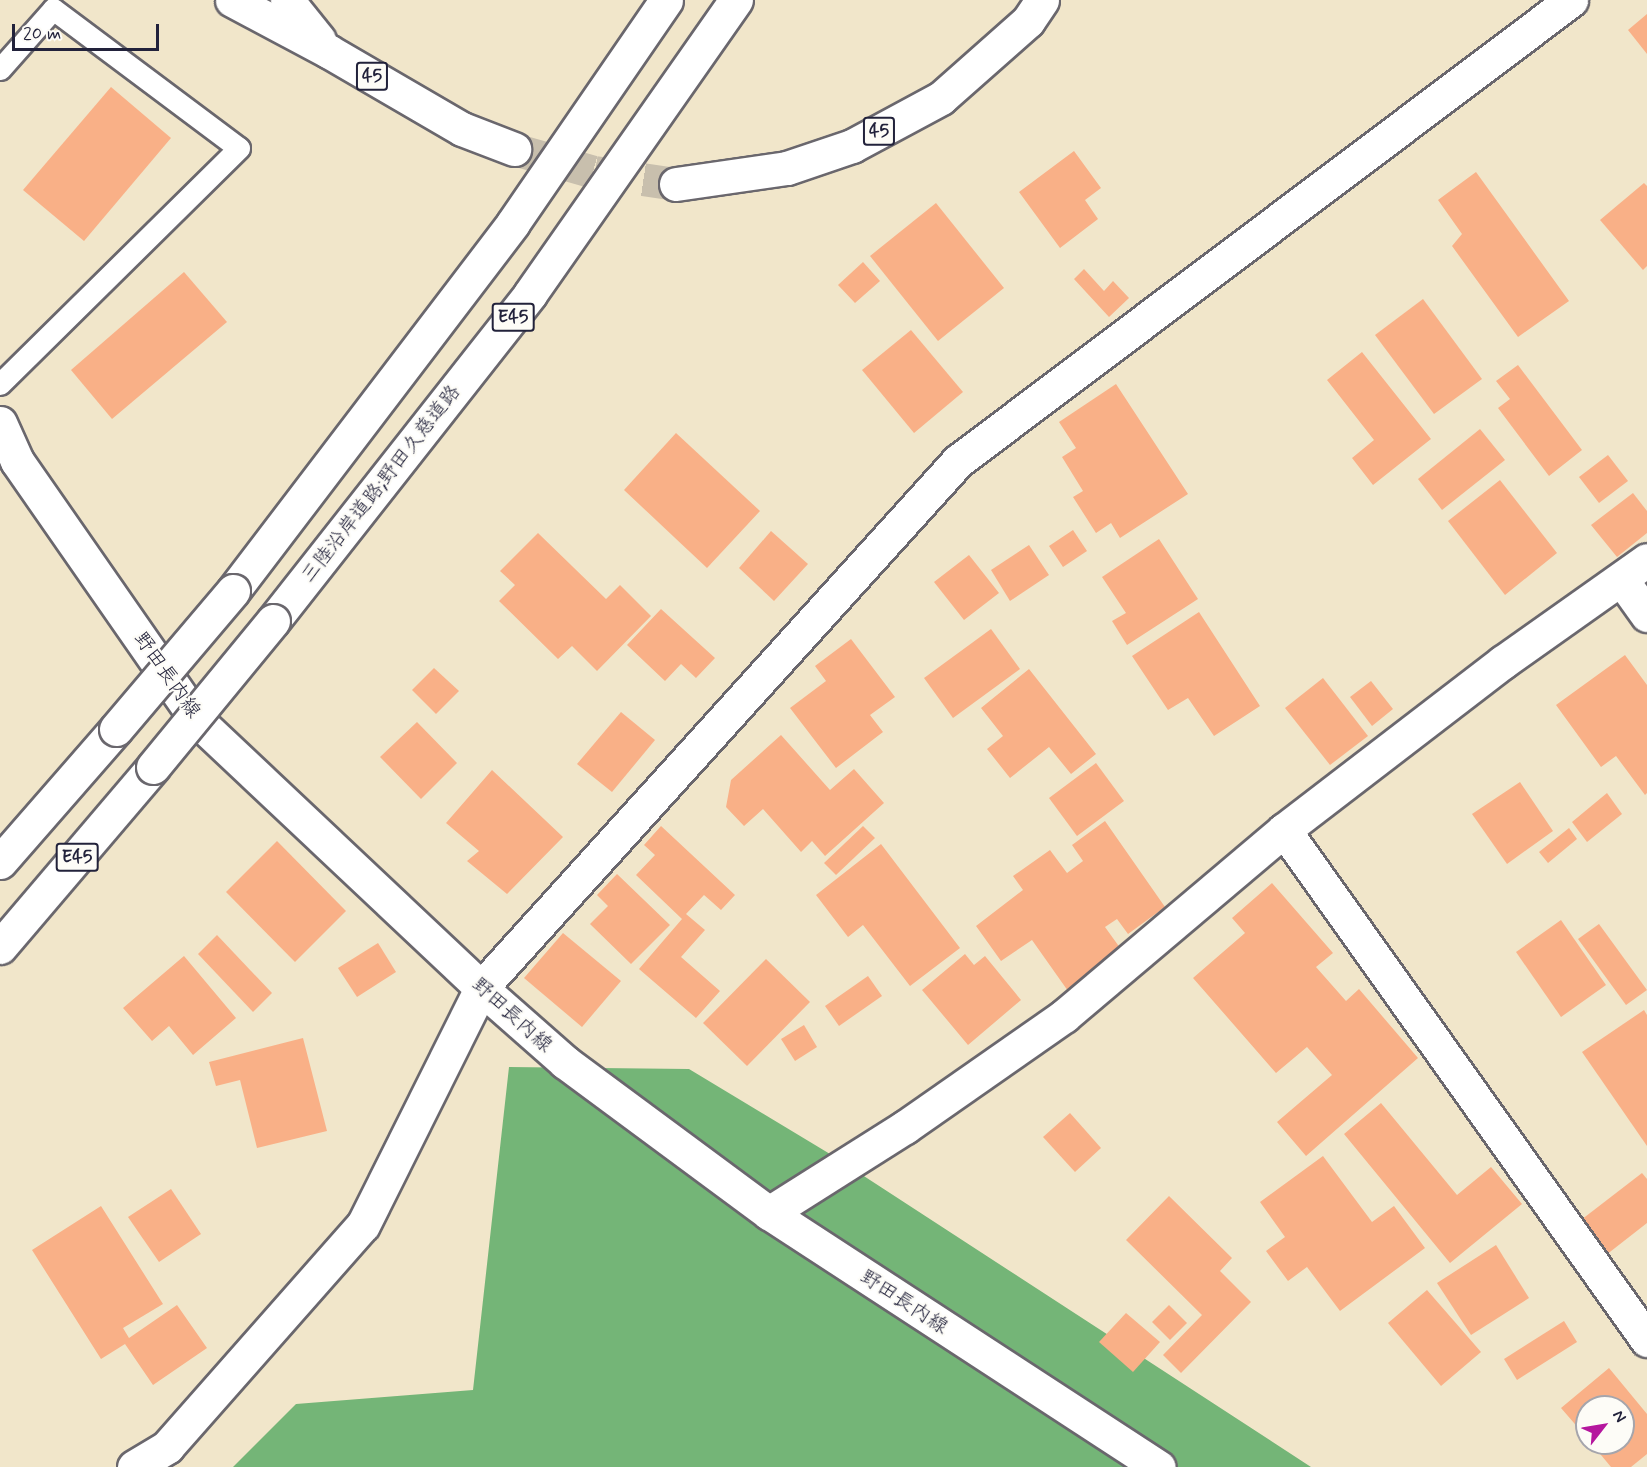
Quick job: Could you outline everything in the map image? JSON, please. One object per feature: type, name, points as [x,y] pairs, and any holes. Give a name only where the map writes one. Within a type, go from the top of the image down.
[{"type":"main road","name":"45","points":[[232,0],[328,51],[462,129],[514,149]]},
{"type":"main road","name":"45","points":[[287,0],[328,51]]},
{"type":"main road","name":"E45","points":[[0,862],[233,591],[513,223],[666,0]]},
{"type":"main road","name":"三陸沿岸道路;野田久慈道路","points":[[0,946],[153,768],[273,621],[530,294],[736,0]]},
{"type":"main road","name":"45","points":[[676,183],[787,168],[852,146],[941,98],[1028,21],[1042,0]]},
{"type":"main road","points":[[134,1467],[167,1447],[363,1225],[481,988],[958,461],[1570,0]]},
{"type":"main road","name":"野田長内線","points":[[0,423],[18,461],[197,720],[481,988],[565,1062],[769,1213],[1158,1467]]},
{"type":"main road","points":[[769,1213],[905,1127],[1064,1016],[1284,830],[1503,662],[1622,580],[1647,560]]},
{"type":"main road","points":[[1622,580],[1647,615]]},
{"type":"main road","points":[[1284,830],[1647,1340]]},
{"type":"lane","points":[[0,69],[52,9],[239,148],[0,384]]},
{"type":"green space","points":[[509,1067],[689,1069],[830,1154],[1311,1467],[233,1467],[296,1404],[473,1390]]},
{"type":"building","points":[[1647,14],[1647,54],[1628,30]]},
{"type":"building","points":[[111,87],[171,138],[84,241],[23,190]]},
{"type":"building","points":[[1074,151],[1101,188],[1085,200],[1098,219],[1060,248],[1019,192]]},
{"type":"building","points":[[1476,172],[1569,301],[1518,337],[1452,246],[1462,234],[1438,200]]},
{"type":"building","points":[[1644,183],[1647,186],[1647,266],[1643,270],[1600,220]]},
{"type":"building","points":[[936,203],[1004,288],[938,341],[870,256]]},
{"type":"building","points":[[863,262],[880,281],[855,303],[838,285]]},
{"type":"building","points":[[1084,269],[1104,291],[1113,281],[1129,298],[1109,317],[1074,279]]},
{"type":"building","points":[[184,272],[227,322],[112,419],[71,370]]},
{"type":"building","points":[[1423,299],[1482,379],[1434,414],[1375,335]]},
{"type":"building","points":[[911,330],[963,392],[914,433],[862,370]]},
{"type":"building","points":[[1362,352],[1431,439],[1373,485],[1352,458],[1374,440],[1327,380]]},
{"type":"building","points":[[1518,365],[1582,450],[1549,476],[1498,408],[1510,399],[1496,381]]},
{"type":"building","points":[[1116,384],[1188,494],[1120,538],[1111,523],[1096,533],[1073,497],[1083,491],[1062,457],[1076,448],[1059,422]]},
{"type":"building","points":[[1480,429],[1505,460],[1442,510],[1418,479]]},
{"type":"building","points":[[676,433],[760,511],[707,568],[624,490]]},
{"type":"building","points":[[1608,455],[1628,481],[1599,503],[1579,477]]},
{"type":"building","points":[[1500,480],[1557,553],[1505,595],[1448,521]]},
{"type":"building","points":[[1633,493],[1647,511],[1647,533],[1617,557],[1591,525]]},
{"type":"building","points":[[1073,530],[1087,551],[1063,567],[1049,546]]},
{"type":"building","points":[[771,531],[808,564],[774,601],[739,568]]},
{"type":"building","points":[[538,533],[606,599],[620,585],[651,616],[597,671],[572,646],[558,659],[499,601],[515,585],[500,571]]},
{"type":"building","points":[[1159,539],[1198,599],[1127,645],[1112,621],[1126,613],[1102,577]]},
{"type":"building","points":[[1029,545],[1049,575],[1010,601],[991,570]]},
{"type":"building","points":[[969,555],[999,593],[964,620],[934,582]]},
{"type":"building","points":[[661,609],[715,658],[696,678],[681,664],[665,681],[627,645]]},
{"type":"building","points":[[1199,612],[1260,706],[1214,736],[1188,698],[1168,710],[1132,656]]},
{"type":"building","points":[[991,629],[1020,669],[953,718],[924,678]]},
{"type":"building","points":[[851,639],[895,697],[870,715],[883,732],[836,768],[790,708],[826,681],[815,666]]},
{"type":"building","points":[[1625,655],[1647,685],[1647,793],[1645,795],[1616,756],[1601,767],[1556,705]]},
{"type":"building","points":[[434,668],[459,691],[436,714],[412,690]]},
{"type":"building","points":[[1029,669],[1096,754],[1071,774],[1049,747],[1010,778],[987,749],[1003,736],[981,708]]},
{"type":"building","points":[[1323,678],[1368,736],[1330,765],[1285,708]]},
{"type":"building","points":[[1371,681],[1393,709],[1372,726],[1350,697]]},
{"type":"building","points":[[621,712],[655,740],[612,792],[577,764]]},
{"type":"building","points":[[417,722],[457,763],[421,799],[380,757]]},
{"type":"building","points":[[781,735],[830,790],[854,769],[884,803],[825,856],[812,841],[801,852],[763,809],[744,826],[726,807],[731,780]]},
{"type":"building","points":[[1096,763],[1124,801],[1077,836],[1049,798]]},
{"type":"building","points":[[492,770],[563,837],[507,894],[467,861],[479,851],[446,823]]},
{"type":"building","points":[[1520,782],[1553,831],[1507,864],[1472,814]]},
{"type":"building","points":[[1607,793],[1622,814],[1587,842],[1572,822]]},
{"type":"building","points":[[1105,821],[1165,907],[1128,934],[1117,919],[1105,927],[1123,952],[1068,991],[1032,940],[1001,961],[976,926],[1023,890],[1013,876],[1050,850],[1067,873],[1083,861],[1072,845]]},
{"type":"building","points":[[661,826],[735,895],[721,910],[704,895],[686,914],[705,930],[681,957],[720,991],[696,1018],[639,969],[682,919],[636,875],[655,855],[644,845]]},
{"type":"building","points":[[863,826],[875,838],[836,875],[824,863]]},
{"type":"building","points":[[1569,828],[1577,839],[1548,863],[1539,852]]},
{"type":"building","points":[[277,841],[346,911],[295,962],[226,892]]},
{"type":"building","points":[[881,844],[960,948],[910,986],[863,925],[848,937],[816,895]]},
{"type":"building","points":[[617,874],[670,925],[631,964],[590,924],[608,906],[597,895]]},
{"type":"building","points":[[1272,883],[1333,953],[1316,967],[1346,1001],[1359,989],[1418,1058],[1306,1156],[1277,1122],[1332,1075],[1307,1047],[1276,1073],[1193,978],[1245,933],[1232,918]]},
{"type":"building","points":[[1561,920],[1606,985],[1561,1017],[1516,952]]},
{"type":"building","points":[[1599,924],[1647,990],[1626,1005],[1578,939]]},
{"type":"building","points":[[563,933],[621,981],[582,1027],[524,978]]},
{"type":"building","points":[[217,935],[272,993],[253,1012],[198,954]]},
{"type":"building","points":[[378,943],[396,972],[357,997],[338,968]]},
{"type":"building","points":[[965,954],[974,965],[985,956],[1021,1000],[968,1045],[922,990]]},
{"type":"building","points":[[184,956],[236,1018],[193,1055],[169,1026],[152,1041],[123,1008]]},
{"type":"building","points":[[766,959],[810,1002],[747,1066],[703,1023]]},
{"type":"building","points":[[868,976],[882,996],[839,1026],[825,1006]]},
{"type":"building","points":[[1644,1010],[1647,1015],[1647,1146],[1582,1052]]},
{"type":"building","points":[[804,1025],[817,1047],[795,1061],[781,1039]]},
{"type":"building","points":[[303,1038],[327,1131],[257,1148],[240,1080],[216,1086],[209,1062]]},
{"type":"building","points":[[1381,1103],[1457,1195],[1491,1167],[1522,1204],[1450,1263],[1344,1134]]},
{"type":"building","points":[[1070,1113],[1101,1148],[1075,1172],[1043,1137]]},
{"type":"building","points":[[1323,1156],[1372,1222],[1394,1206],[1425,1248],[1340,1311],[1307,1267],[1288,1281],[1266,1251],[1285,1237],[1260,1202]]},
{"type":"building","points":[[1642,1173],[1647,1179],[1647,1223],[1606,1255],[1581,1220]]},
{"type":"building","points":[[171,1189],[201,1234],[159,1262],[128,1217]]},
{"type":"building","points":[[1169,1196],[1232,1258],[1220,1271],[1251,1302],[1181,1373],[1163,1355],[1202,1315],[1126,1240]]},
{"type":"building","points":[[101,1206],[163,1304],[123,1328],[129,1338],[177,1305],[207,1348],[153,1385],[125,1344],[101,1359],[32,1250]]},
{"type":"building","points":[[1496,1245],[1529,1298],[1471,1335],[1437,1283]]},
{"type":"building","points":[[1427,1290],[1481,1352],[1441,1386],[1388,1323]]},
{"type":"building","points":[[1169,1305],[1187,1323],[1170,1340],[1152,1322]]},
{"type":"building","points":[[1126,1313],[1160,1342],[1133,1372],[1099,1342]]},
{"type":"building","points":[[1564,1321],[1577,1342],[1517,1380],[1504,1359]]},
{"type":"building","points":[[1609,1368],[1631,1395],[1577,1395]]},
{"type":"building","points":[[1575,1396],[1575,1424],[1561,1408]]},
{"type":"building","points":[[1635,1399],[1647,1414],[1647,1454],[1631,1467],[1611,1467],[1601,1455],[1635,1455]]},
{"type":"tunnel","points":[[514,149],[595,172],[676,184]]}]
